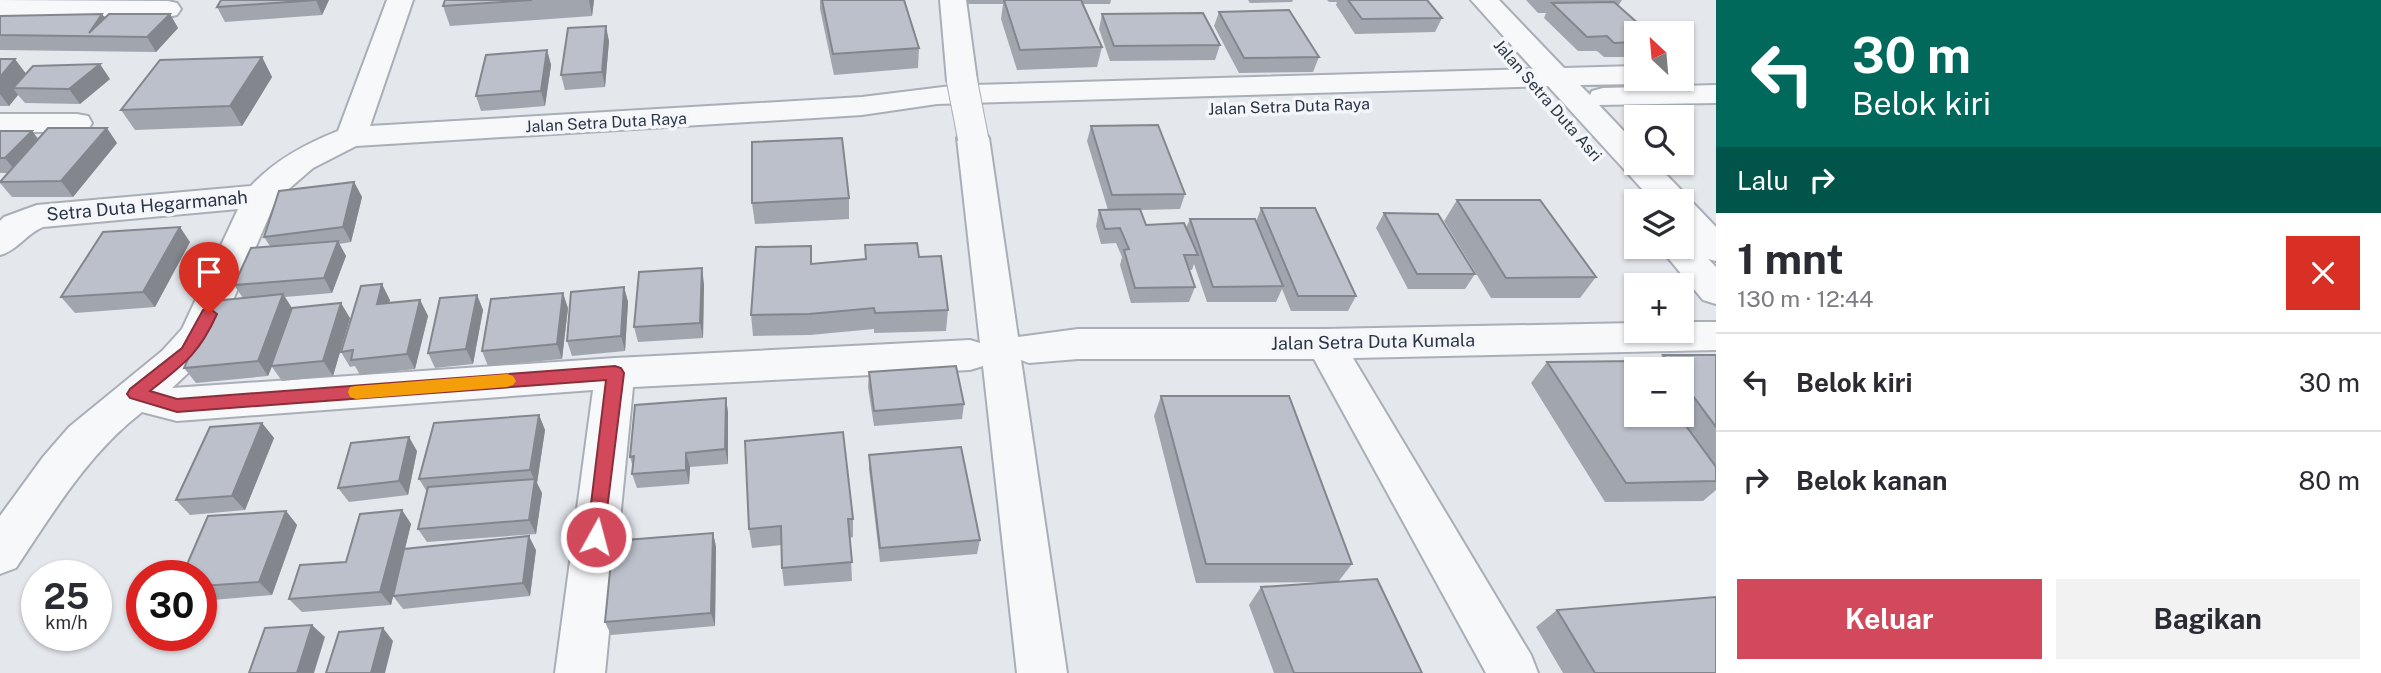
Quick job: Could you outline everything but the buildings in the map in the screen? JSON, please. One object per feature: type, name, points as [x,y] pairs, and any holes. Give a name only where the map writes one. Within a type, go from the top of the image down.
[{"type":"street","points":[[0,553],[78,445],[135,394],[187,353],[198,337],[261,196],[276,178],[298,161],[351,137],[400,0]]},
{"type":"street","points":[[953,0],[1042,673]]},
{"type":"street","name":"Jalan Setra Duta Asri","points":[[1458,0],[1659,189]]},
{"type":"street","name":"Jalan Setra Duta Asri","points":[[1484,0],[1628,189]]},
{"type":"street","points":[[0,7],[169,9]]},
{"type":"street","points":[[1694,74],[1716,73]]},
{"type":"street","name":"Jalan Setra Duta Raya","points":[[1552,88],[1624,77]]},
{"type":"street","name":"Jalan Setra Duta Raya","points":[[351,137],[862,106],[937,115],[1039,102],[1552,88],[1716,94]]},
{"type":"street","points":[[0,123],[77,123]]},
{"type":"street","name":"Setra Duta Hegarmanah","points":[[0,243],[16,225],[37,216],[261,196]]},
{"type":"street","points":[[1694,225],[1716,249]]},
{"type":"street","points":[[1688,259],[1716,291]]},
{"type":"street","name":"Jalan Setra Duta Kumala","points":[[1029,348],[1078,345],[1325,344],[1716,336]]},
{"type":"street","points":[[1325,344],[1513,673]]},
{"type":"street","points":[[135,394],[177,405],[615,373],[970,355]]},
{"type":"street","points":[[580,673],[615,373]]},
{"type":"slow traffic","points":[[356,392],[507,381]]},
{"type":"route","points":[[209,314],[187,353],[135,394],[177,405],[615,373],[596,537]]}]
